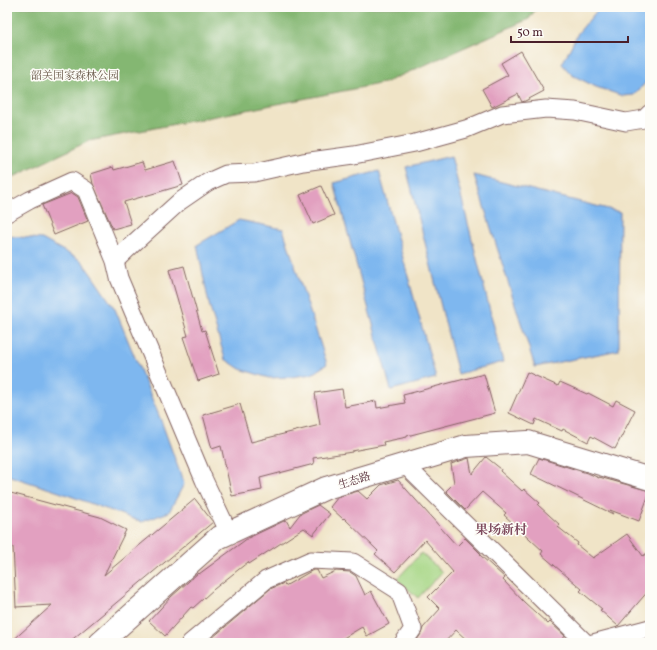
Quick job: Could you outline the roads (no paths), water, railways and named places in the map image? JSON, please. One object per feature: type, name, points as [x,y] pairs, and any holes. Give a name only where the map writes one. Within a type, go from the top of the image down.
[{"type":"street","points":[[115,261],[180,202],[208,182],[226,174],[254,173],[303,162],[354,155],[416,143],[466,129],[502,114],[546,109],[575,111],[626,122],[644,119],[650,113]]},
{"type":"street","points":[[7,213],[30,200],[72,181],[86,190],[115,261],[119,278],[204,480],[229,533]]},
{"type":"street","name":"生态路","points":[[100,643],[218,538],[326,488],[405,464],[466,446],[528,442],[650,479]]},
{"type":"street","points":[[405,464],[586,643]]},
{"type":"street","points":[[190,643],[266,580],[311,560],[353,562],[399,591],[413,629],[403,643]]},
{"type":"street","points":[[594,643],[650,628]]},
{"type":"water","points":[[600,7],[650,7],[650,78],[634,95],[623,96],[596,87],[572,75],[562,64],[578,33]]},
{"type":"water","points":[[451,156],[503,362],[458,374],[406,167]]},
{"type":"water","points":[[379,171],[436,378],[391,390],[334,183]]},
{"type":"water","points":[[474,175],[620,212],[619,350],[535,367]]},
{"type":"water","points":[[239,220],[283,229],[327,364],[312,374],[269,378],[240,369],[225,359],[209,304],[197,245]]},
{"type":"water","points":[[8,236],[42,239],[82,261],[115,309],[162,423],[184,484],[169,512],[142,522],[7,475]]},
{"type":"district","name":"果场新村","points":[[501,529]]},
{"type":"park label","name":"韶关国家森林公园","points":[[75,75]]}]
